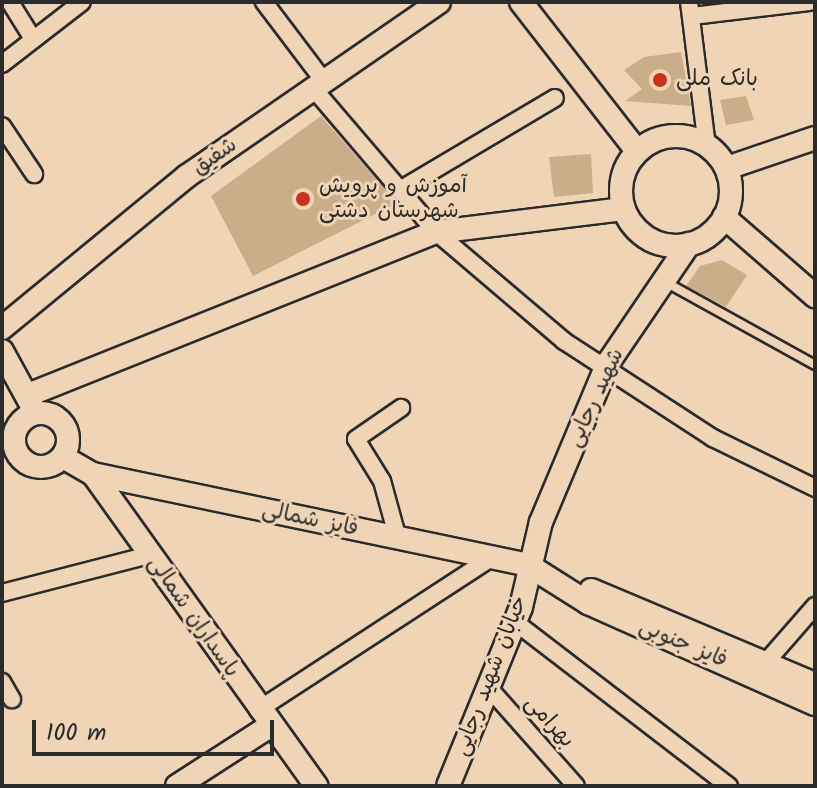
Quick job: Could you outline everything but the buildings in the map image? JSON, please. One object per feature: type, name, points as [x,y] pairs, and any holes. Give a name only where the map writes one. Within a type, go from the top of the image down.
[{"type":"main road","name":"شفیق","points":[[2,328],[187,176],[439,2]]},
{"type":"main road","points":[[521,2],[637,151]]},
{"type":"main road","points":[[672,136],[707,146],[727,168],[731,193],[724,217],[689,244],[655,242],[623,209],[621,184],[637,151],[672,136]]},
{"type":"main road","points":[[727,168],[815,138]]},
{"type":"main road","points":[[2,351],[31,404],[64,425],[63,457],[31,465],[9,450],[17,427],[31,404],[436,232],[623,209]]},
{"type":"main road","points":[[724,217],[815,296]]},
{"type":"main road","name":"شهید رجایی","points":[[528,565],[605,371],[689,244]]},
{"type":"main road","name":"پاسداران شمالی","points":[[63,457],[93,474],[264,718],[316,786]]},
{"type":"main road","name":"فایز شمالی","points":[[93,474],[528,565]]},
{"type":"main road","name":"فایز جنوبی","points":[[528,565],[555,579],[767,661],[815,684]]},
{"type":"main road","name":"خیابان شهید رجایی","points":[[448,786],[515,622],[528,565]]},
{"type":"main road","name":"فایز جنوبی","points":[[555,579],[588,603],[815,704]]},
{"type":"main road","points":[[177,786],[264,718]]},
{"type":"street","points":[[10,2],[33,39]]},
{"type":"street","points":[[2,64],[82,2]]},
{"type":"street","points":[[264,2],[318,84],[436,232],[605,371],[780,475],[815,488]]},
{"type":"street","points":[[707,146],[691,9],[809,2]]},
{"type":"street","points":[[400,190],[555,98]]},
{"type":"street","points":[[2,126],[34,174]]},
{"type":"street","points":[[398,539],[382,481],[356,439],[401,408]]},
{"type":"street","points":[[2,593],[149,555]]},
{"type":"street","points":[[264,718],[491,558]]},
{"type":"street","points":[[767,661],[815,606]]},
{"type":"street","points":[[515,622],[729,786]]},
{"type":"street","points":[[2,682],[12,699]]},
{"type":"street","name":"بهرامی","points":[[489,688],[576,786]]},
{"type":"lane","points":[[663,280],[815,365]]},
{"type":"place","name":"بانک ملی","points":[[660,80]]},
{"type":"place","name":"آموزش و پرویش شهرستان دشتی","points":[[303,199]]}]
